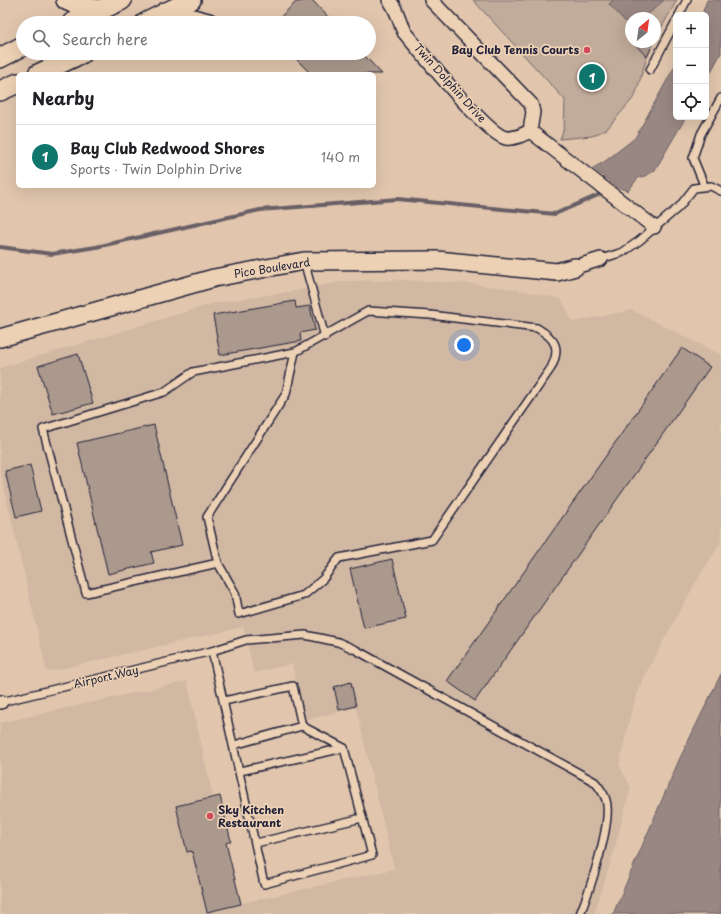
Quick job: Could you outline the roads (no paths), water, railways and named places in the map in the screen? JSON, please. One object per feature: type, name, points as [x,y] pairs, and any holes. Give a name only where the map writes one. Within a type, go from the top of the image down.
[{"type":"main road","points":[[66,0],[81,7],[100,10]]},
{"type":"main road","points":[[87,16],[122,0]]},
{"type":"main road","points":[[158,16],[191,0]]},
{"type":"main road","points":[[166,12],[181,16]]},
{"type":"main road","points":[[0,58],[16,50]]},
{"type":"main road","points":[[42,72],[68,60]]},
{"type":"main road","points":[[0,91],[16,84]]},
{"type":"street","name":"Twin Dolphin Drive","points":[[389,0],[395,6],[398,19],[404,32],[472,110],[497,134],[505,138],[514,138],[530,131]]},
{"type":"street","points":[[431,0],[531,104],[533,112],[530,131],[654,227]]},
{"type":"street","points":[[575,267],[601,259]]},
{"type":"street","name":"Pico Boulevard","points":[[0,338],[214,278],[304,261],[437,260],[557,272],[575,267]]},
{"type":"lane","points":[[681,12],[687,0]]},
{"type":"lane","points":[[650,70],[673,27]]},
{"type":"lane","points":[[704,186],[693,158],[701,134],[721,98]]},
{"type":"lane","points":[[601,259],[623,252],[639,242],[654,227],[679,207],[694,188],[711,186],[721,191]]},
{"type":"lane","points":[[304,261],[325,336]]},
{"type":"lane","points":[[218,563],[86,593],[43,429],[164,392],[192,372],[295,352],[368,311],[430,315],[537,328],[549,335],[556,346],[556,358],[552,368],[432,540],[339,558],[323,579],[304,594],[239,614],[235,593],[218,563],[207,517],[286,394],[295,352]]},
{"type":"lane","name":"Airport Way","points":[[0,702],[212,651],[246,640],[305,635],[338,642],[356,650],[595,782],[606,800],[606,824],[598,858],[580,914]]},
{"type":"lane","points":[[212,651],[264,884],[372,855],[344,748],[302,726],[234,745]]},
{"type":"lane","points":[[224,701],[293,686],[302,726]]},
{"type":"lane","points":[[240,772],[344,748]]},
{"type":"lane","points":[[256,843],[362,818]]},
{"type":"waterway","points":[[0,247],[52,254],[96,247],[260,210],[397,199],[555,214],[605,192]]},
{"type":"place","name":"Bay Club Tennis Courts","points":[[587,50]]},
{"type":"place","name":"Bay Club Redwood Shores","points":[[592,77]]},
{"type":"place","name":"Sky Kitchen Restaurant","points":[[210,816]]}]
